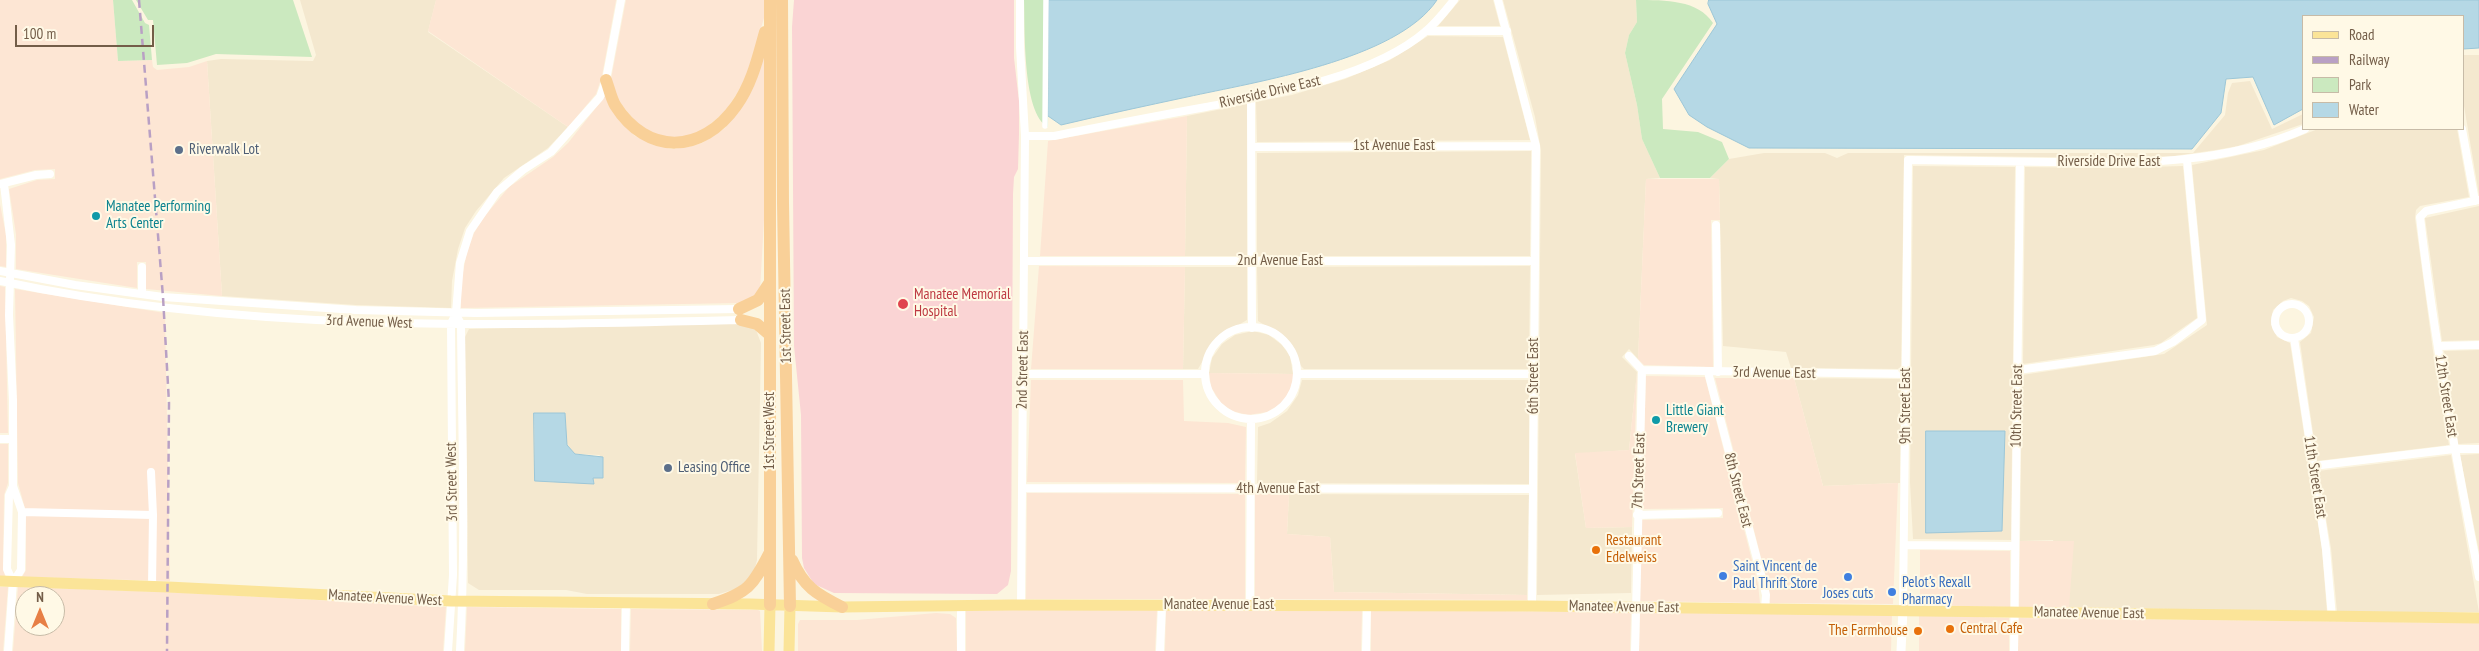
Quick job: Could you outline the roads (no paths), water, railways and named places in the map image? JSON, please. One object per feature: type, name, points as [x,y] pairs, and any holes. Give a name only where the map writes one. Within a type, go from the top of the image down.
[{"type":"highway","name":"1st Street West","points":[[770,0],[770,605]]},
{"type":"highway","name":"1st Street East","points":[[782,0],[783,203],[790,606]]},
{"type":"highway","points":[[782,62],[791,0]]},
{"type":"highway","points":[[606,80],[614,103],[637,131],[672,144],[700,138],[722,123],[744,94],[770,18]]},
{"type":"highway","points":[[770,282],[758,300],[740,314],[770,335]]},
{"type":"highway","points":[[713,604],[737,596],[747,589],[756,578],[770,552]]},
{"type":"highway","points":[[790,555],[806,584],[815,593],[842,608]]},
{"type":"main road","name":"Manatee Avenue West","points":[[0,581],[152,586],[457,602],[770,605]]},
{"type":"main road","name":"Manatee Avenue East","points":[[770,605],[842,608],[961,605],[1636,606],[2479,618]]},
{"type":"main road","name":"1st Street West","points":[[769,651],[770,605]]},
{"type":"main road","name":"1st Street East","points":[[789,651],[790,606]]},
{"type":"street","name":"3rd Street West","points":[[460,651],[457,602],[451,324],[456,313],[460,263],[470,231],[488,203],[511,179],[551,152],[565,139],[600,97],[606,80],[621,0]]},
{"type":"street","name":"2nd Street East","points":[[1020,0],[1020,47],[1025,136],[1021,605]]},
{"type":"street","points":[[1045,126],[1046,0]]},
{"type":"street","name":"Riverside Drive East","points":[[1025,136],[1054,136],[1252,98],[1290,90],[1343,74],[1388,56],[1426,31],[1454,0]]},
{"type":"street","name":"6th Street East","points":[[1498,0],[1536,146],[1532,606]]},
{"type":"street","points":[[1426,31],[1507,31]]},
{"type":"street","points":[[1252,98],[1252,328]]},
{"type":"street","name":"Riverside Drive East","points":[[1908,160],[2110,163],[2187,160],[2238,151],[2302,130]]},
{"type":"street","points":[[2462,130],[2477,201]]},
{"type":"street","name":"1st Avenue East","points":[[1252,147],[1536,146]]},
{"type":"street","name":"9th Street East","points":[[1901,651],[1904,610],[1908,160]]},
{"type":"street","points":[[2018,370],[2163,348],[2202,320],[2187,160]]},
{"type":"street","name":"10th Street East","points":[[2014,651],[2020,162]]},
{"type":"street","points":[[13,582],[21,570],[22,512],[13,486],[11,234],[2,184],[36,175],[50,174]]},
{"type":"street","name":"12th Street East","points":[[2477,201],[2422,213],[2420,218],[2454,450],[2479,578]]},
{"type":"street","points":[[1716,225],[1718,372]]},
{"type":"street","name":"2nd Avenue East","points":[[1024,261],[1535,261]]},
{"type":"street","points":[[142,267],[142,294]]},
{"type":"street","name":"3rd Avenue West","points":[[0,271],[184,299],[323,308],[456,313],[598,311],[740,314]]},
{"type":"street","name":"3rd Avenue West","points":[[0,281],[143,305],[322,320],[461,324],[600,322],[740,314]]},
{"type":"street","points":[[2290,304],[2301,306],[2309,319],[2309,324],[2304,334],[2294,338],[2280,332],[2275,323],[2281,308],[2290,304]]},
{"type":"street","points":[[322,320],[323,308]]},
{"type":"street","points":[[598,311],[600,322]]},
{"type":"street","name":"3rd Street West","points":[[448,651],[457,602],[461,324],[456,313]]},
{"type":"street","points":[[1252,328],[1269,331],[1285,342],[1294,357],[1298,374],[1294,392],[1283,407],[1270,416],[1250,420],[1232,415],[1218,405],[1208,390],[1205,374],[1208,358],[1218,341],[1232,332],[1252,328]]},
{"type":"street","name":"11th Street East","points":[[2294,338],[2326,549],[2332,617]]},
{"type":"street","points":[[2438,346],[2479,345]]},
{"type":"street","points":[[1629,356],[1642,370]]},
{"type":"street","name":"3rd Avenue East","points":[[1642,370],[1906,374]]},
{"type":"street","name":"7th Street East","points":[[1635,651],[1642,370]]},
{"type":"street","name":"8th Street East","points":[[1708,372],[1764,588],[1765,608]]},
{"type":"street","points":[[1023,374],[1205,374]]},
{"type":"street","points":[[1298,374],[1534,374]]},
{"type":"street","points":[[1250,420],[1250,605]]},
{"type":"street","points":[[0,438],[12,439]]},
{"type":"street","points":[[2313,466],[2454,450],[2479,449]]},
{"type":"street","points":[[151,472],[153,514],[152,586]]},
{"type":"street","points":[[8,651],[13,582],[7,569],[9,495],[13,486]]},
{"type":"street","name":"4th Avenue East","points":[[1022,488],[1533,489]]},
{"type":"street","points":[[22,512],[153,514]]},
{"type":"street","points":[[1637,514],[1718,513]]},
{"type":"street","points":[[1904,544],[2015,546]]},
{"type":"street","points":[[625,651],[626,604]]},
{"type":"street","points":[[961,605],[961,651]]},
{"type":"street","points":[[1160,651],[1162,605]]},
{"type":"street","points":[[1366,651],[1367,605]]},
{"type":"water","points":[[1049,0],[1437,0],[1418,21],[1391,38],[1358,53],[1322,65],[1285,76],[1061,125],[1048,116]]},
{"type":"water","points":[[1709,0],[2479,0],[2479,48],[2464,49],[2464,15],[2302,15],[2302,110],[2274,125],[2253,77],[2226,79],[2221,113],[2192,149],[1749,148],[1707,127],[1689,115],[1674,89],[1717,24],[1708,4]]},
{"type":"water","points":[[534,413],[565,413],[567,445],[575,454],[603,457],[603,478],[593,478],[594,484],[535,481]]},
{"type":"water","points":[[1926,431],[2005,431],[2002,531],[1926,533]]},
{"type":"railway","points":[[139,0],[163,297],[169,403],[167,651]]},
{"type":"place","name":"Riverwalk Lot","points":[[179,150]]},
{"type":"place","name":"Manatee Performing Arts Center","points":[[96,216]]},
{"type":"place","name":"Manatee Memorial Hospital","points":[[903,304]]},
{"type":"place","name":"Little Giant Brewery","points":[[1656,420]]},
{"type":"place","name":"Leasing Office","points":[[668,468]]},
{"type":"place","name":"Restaurant Edelweiss","points":[[1596,550]]},
{"type":"place","name":"Saint Vincent de Paul Thrift Store","points":[[1723,576]]},
{"type":"place","name":"Joses cuts","points":[[1848,577]]},
{"type":"place","name":"Pelot's Rexall Pharmacy","points":[[1892,592]]},
{"type":"place","name":"Central Cafe","points":[[1950,629]]},
{"type":"place","name":"The Farmhouse","points":[[1918,631]]}]
